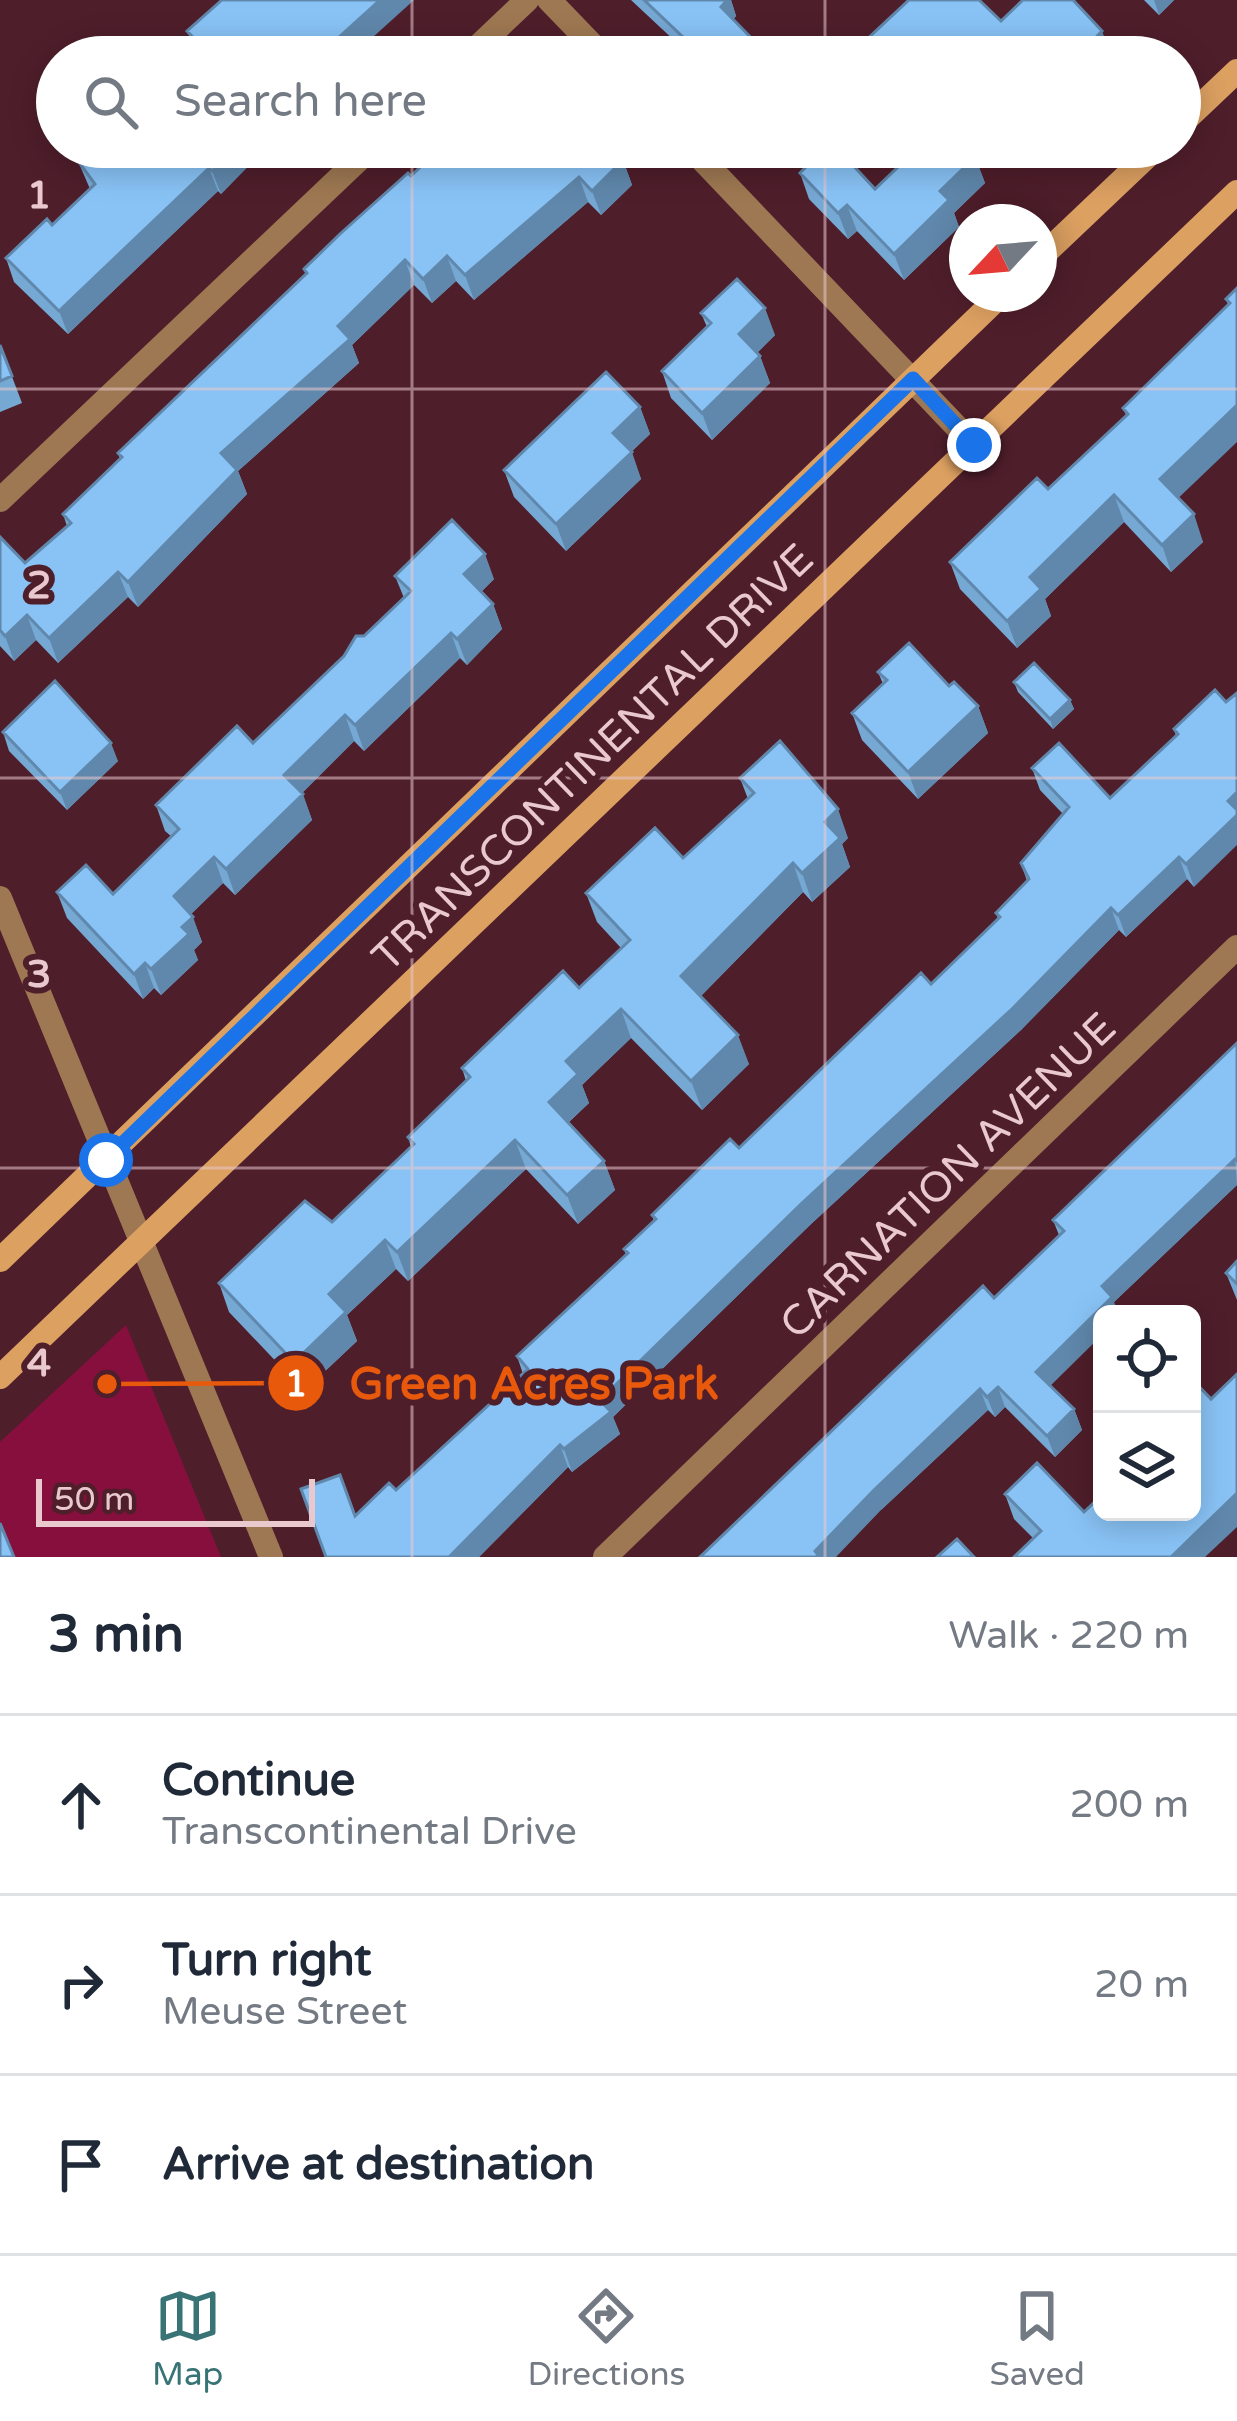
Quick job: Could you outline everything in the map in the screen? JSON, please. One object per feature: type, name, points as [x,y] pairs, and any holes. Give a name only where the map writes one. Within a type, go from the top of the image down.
[{"type":"street","points":[[489,36],[527,0]]},
{"type":"street","points":[[549,0],[584,36]]},
{"type":"street","points":[[1201,105],[1237,70]]},
{"type":"street","points":[[0,500],[350,168]]},
{"type":"street","points":[[710,168],[974,445]]},
{"type":"street","points":[[1057,242],[1134,168]]},
{"type":"street","name":"TRANSCONTINENTAL DRIVE","points":[[0,1377],[1237,192]]},
{"type":"street","name":"TRANSCONTINENTAL DRIVE","points":[[0,1260],[983,312]]},
{"type":"street","points":[[0,898],[271,1557]]},
{"type":"street","name":"CARNATION AVENUE","points":[[605,1557],[1237,947]]},
{"type":"shaded area","points":[[126,1325],[221,1557],[0,1557],[0,1442]]},
{"type":"building","points":[[222,0],[380,0],[340,36],[192,36],[187,31]]},
{"type":"building","points":[[644,0],[727,0],[721,7],[749,36],[682,36]]},
{"type":"building","points":[[909,0],[979,0],[1001,21],[1023,0],[1073,0],[1102,31],[1097,36],[870,36]]},
{"type":"building","points":[[83,168],[209,168],[59,311],[6,258],[47,219],[52,225],[95,184]]},
{"type":"building","points":[[419,168],[615,168],[592,191],[579,177],[465,275],[447,256],[423,279],[405,260],[338,326],[350,339],[221,453],[237,470],[128,582],[118,572],[49,638],[27,615],[5,636],[0,630],[0,537],[25,563],[71,523],[63,514],[122,457],[118,453],[307,273],[304,269],[340,234],[408,173],[411,176]]},
{"type":"building","points":[[805,168],[856,168],[875,189],[897,168],[964,168],[940,191],[949,200],[894,254],[847,205],[838,213],[800,173]]},
{"type":"building","points":[[737,279],[765,308],[739,334],[760,356],[702,413],[662,371],[711,323],[701,313]]},
{"type":"building","points":[[1237,288],[1237,405],[1160,479],[1194,514],[1162,545],[1114,495],[1030,577],[1041,589],[1007,621],[950,562],[1037,478],[1048,489],[1128,414],[1123,408],[1230,303],[1226,299]]},
{"type":"building","points":[[0,345],[12,376],[0,381]]},
{"type":"building","points":[[606,372],[640,407],[613,433],[632,452],[556,524],[504,470]]},
{"type":"building","points":[[452,520],[485,554],[464,574],[493,604],[457,639],[451,633],[355,725],[345,715],[284,775],[303,794],[226,869],[214,857],[174,896],[193,917],[182,927],[189,934],[151,969],[145,963],[134,974],[57,892],[86,865],[113,894],[179,829],[156,805],[237,726],[253,743],[344,656],[356,636],[364,636],[411,591],[395,576]]},
{"type":"building","points":[[909,643],[949,686],[954,682],[978,706],[908,772],[852,713],[887,680],[878,672]]},
{"type":"building","points":[[1034,663],[1070,700],[1050,719],[1014,682]]},
{"type":"building","points":[[55,681],[111,743],[60,792],[3,732]]},
{"type":"building","points":[[1215,690],[1226,702],[1237,693],[1237,792],[1228,801],[1237,815],[1186,864],[1179,857],[1118,915],[1111,908],[1013,1008],[802,1203],[600,1400],[611,1412],[564,1449],[560,1445],[449,1557],[326,1557],[301,1489],[340,1475],[355,1516],[389,1483],[396,1490],[528,1369],[517,1356],[628,1253],[624,1249],[656,1219],[652,1215],[730,1139],[739,1148],[921,973],[931,984],[1000,917],[996,913],[1029,879],[1021,863],[1069,807],[1032,768],[1059,743],[1110,798],[1178,734],[1174,729]]},
{"type":"building","points":[[780,741],[838,809],[825,822],[840,838],[802,873],[793,863],[681,976],[738,1035],[691,1081],[621,1009],[566,1061],[578,1074],[549,1102],[604,1161],[567,1195],[515,1140],[397,1252],[385,1240],[329,1294],[346,1312],[294,1362],[219,1283],[305,1201],[332,1222],[414,1144],[408,1137],[470,1077],[462,1068],[563,971],[579,988],[630,940],[586,893],[655,828],[683,858],[754,793],[740,778]]},
{"type":"building","points":[[1237,1043],[1237,1161],[1102,1286],[1112,1297],[1104,1305],[1093,1305],[1093,1316],[1036,1372],[1074,1409],[1047,1436],[998,1387],[987,1397],[980,1389],[874,1490],[815,1551],[816,1557],[700,1557],[983,1286],[994,1298],[1064,1231],[1053,1220]]},
{"type":"building","points":[[1237,1261],[1237,1284],[1226,1273]]},
{"type":"building","points":[[1237,1374],[1237,1493],[1171,1557],[1014,1557],[1041,1531],[1005,1494],[1037,1463],[1084,1512],[1093,1504],[1093,1521],[1201,1521],[1201,1388],[1211,1399]]},
{"type":"building","points":[[0,1523],[14,1557],[0,1557]]},
{"type":"building","points":[[957,1539],[974,1557],[937,1557]]},
{"type":"place","name":"Green Acres Park","points":[[107,1384]]},
{"type":"route","points":[[106,1160],[913,379],[974,445]]}]
